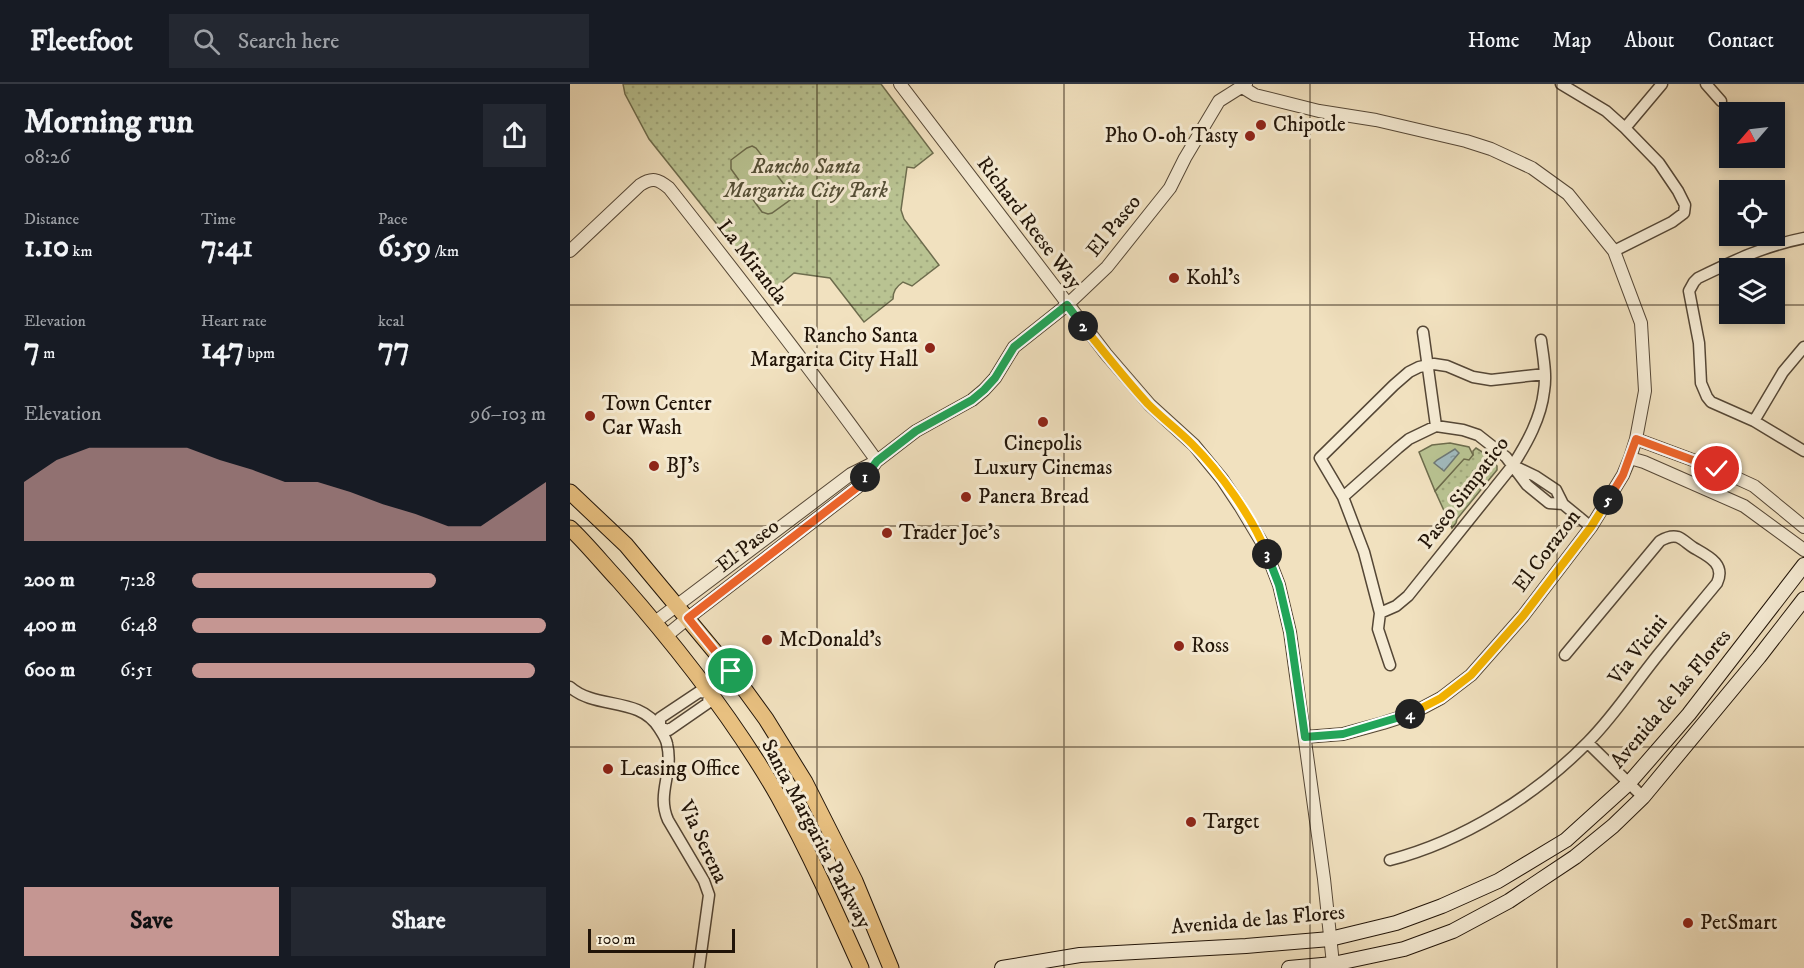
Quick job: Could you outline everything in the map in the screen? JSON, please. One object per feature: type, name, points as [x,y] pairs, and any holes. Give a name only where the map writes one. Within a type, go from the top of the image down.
[{"type":"main road","name":"Santa Margarita Parkway","points":[[570,492],[626,545],[731,671],[766,719],[806,782],[855,881],[891,968]]},
{"type":"main road","name":"Santa Margarita Parkway","points":[[570,528],[655,622],[744,741],[779,798],[822,881],[861,968]]},
{"type":"main road","name":"Avenida de las Flores","points":[[1002,968],[1090,955],[1330,939],[1396,923],[1498,881],[1566,840],[1629,783],[1689,714],[1804,565]]},
{"type":"main road","name":"Avenida de las Flores","points":[[1289,968],[1333,964],[1404,949],[1453,931],[1509,901],[1575,857],[1614,826],[1643,797],[1804,599]]},
{"type":"street","name":"Richard Reese Way","points":[[900,84],[1126,380],[1208,462],[1240,506],[1264,546],[1279,585],[1290,632],[1333,964]]},
{"type":"street","points":[[1561,84],[1606,111],[1625,128],[1666,172],[1684,205],[1684,213],[1672,222],[1614,251]]},
{"type":"street","points":[[1625,128],[1662,84]]},
{"type":"street","points":[[1706,84],[1720,101]]},
{"type":"street","name":"El Paseo","points":[[655,622],[683,612],[859,486],[877,461],[916,431],[972,400],[984,390],[995,378],[1014,347],[1067,305],[1107,267],[1170,188],[1219,101],[1244,86]]},
{"type":"street","name":"El Corazon","points":[[1244,86],[1255,95],[1319,111],[1376,120],[1491,149],[1532,168],[1568,194],[1614,251],[1641,323],[1645,391],[1630,458],[1623,475],[1591,527],[1523,616],[1471,675],[1441,698],[1411,714],[1383,723],[1343,734],[1305,737]]},
{"type":"street","name":"La Miranda","points":[[570,250],[640,185],[648,180],[655,180],[669,188],[835,402],[877,461]]},
{"type":"street","points":[[1804,238],[1747,254],[1698,278],[1689,291],[1699,343],[1702,389],[1711,402],[1754,421],[1804,451]]},
{"type":"street","points":[[1424,332],[1436,426]]},
{"type":"street","name":"Paseo Simpatico","points":[[1380,613],[1396,606],[1408,596],[1526,446],[1545,390],[1541,340]]},
{"type":"street","points":[[1754,421],[1783,372],[1804,347]]},
{"type":"street","points":[[1390,665],[1378,629],[1380,613],[1364,552],[1343,497],[1320,458],[1409,372],[1419,367],[1447,366],[1473,377],[1491,380],[1545,374]]},
{"type":"street","points":[[1343,497],[1409,439],[1436,426],[1478,435],[1493,445],[1513,465],[1556,490],[1563,504],[1591,527]]},
{"type":"street","points":[[1636,439],[1717,469],[1754,486],[1804,527]]},
{"type":"street","points":[[1630,458],[1744,506],[1804,550]]},
{"type":"street","name":"Via Vicini","points":[[1390,860],[1439,843],[1499,813],[1544,780],[1588,743],[1717,583],[1720,578],[1720,568],[1714,560],[1677,537],[1666,537],[1660,541],[1564,655]]},
{"type":"street","name":"El Paseo","points":[[666,636],[683,612]]},
{"type":"street","points":[[570,687],[584,697],[644,712],[660,728]]},
{"type":"street","points":[[660,728],[660,718],[699,692],[710,693]]},
{"type":"street","name":"Via Serena","points":[[660,728],[666,740],[670,760],[663,796],[664,811],[704,880],[709,895],[699,968]]},
{"type":"street","points":[[1588,743],[1643,797]]},
{"type":"green space","name":"Rancho Santa Margarita City Park","points":[[623,84],[881,84],[933,153],[914,168],[907,167],[901,210],[904,219],[939,265],[912,286],[903,282],[894,291],[893,299],[864,322],[830,278],[794,273],[771,292],[649,139],[625,94]]},
{"type":"green space","points":[[752,146],[756,148],[790,192],[790,200],[772,213],[762,212],[731,169],[731,160]]},
{"type":"green space","points":[[1450,443],[1469,447],[1473,455],[1469,460],[1464,459],[1435,491],[1419,452],[1432,445]]},
{"type":"green space","points":[[1476,448],[1487,455],[1497,466],[1497,470],[1452,528],[1435,491],[1464,458],[1473,455]]},
{"type":"water","points":[[1455,449],[1459,453],[1444,471],[1434,463],[1437,460]]},
{"type":"place","name":"Chipotle","points":[[1261,125]]},
{"type":"place","name":"Pho O-oh Tasty","points":[[1250,136]]},
{"type":"place","name":"Kohl's","points":[[1174,278]]},
{"type":"place","name":"Rancho Santa Margarita City Hall","points":[[930,348]]},
{"type":"place","name":"Town Center Car Wash","points":[[590,416]]},
{"type":"place","name":"Cinepolis Luxury Cinemas","points":[[1043,422]]},
{"type":"place","name":"BJ's","points":[[654,466]]},
{"type":"place","name":"Panera Bread","points":[[966,497]]},
{"type":"place","name":"Trader Joe's","points":[[887,533]]},
{"type":"place","name":"McDonald's","points":[[767,640]]},
{"type":"place","name":"Ross","points":[[1179,646]]},
{"type":"place","name":"Leasing Office","points":[[608,769]]},
{"type":"place","name":"Target","points":[[1191,822]]},
{"type":"place","name":"PetSmart","points":[[1688,923]]},
{"type":"route","points":[[731,671],[688,618],[859,486],[877,461],[916,431],[972,400],[995,378],[1014,347],[1067,305],[1126,380],[1194,446],[1222,479],[1264,546],[1279,585],[1290,632],[1305,737],[1343,734],[1411,714],[1441,698],[1471,675],[1523,616],[1591,527],[1623,475],[1636,439],[1717,469]]}]
